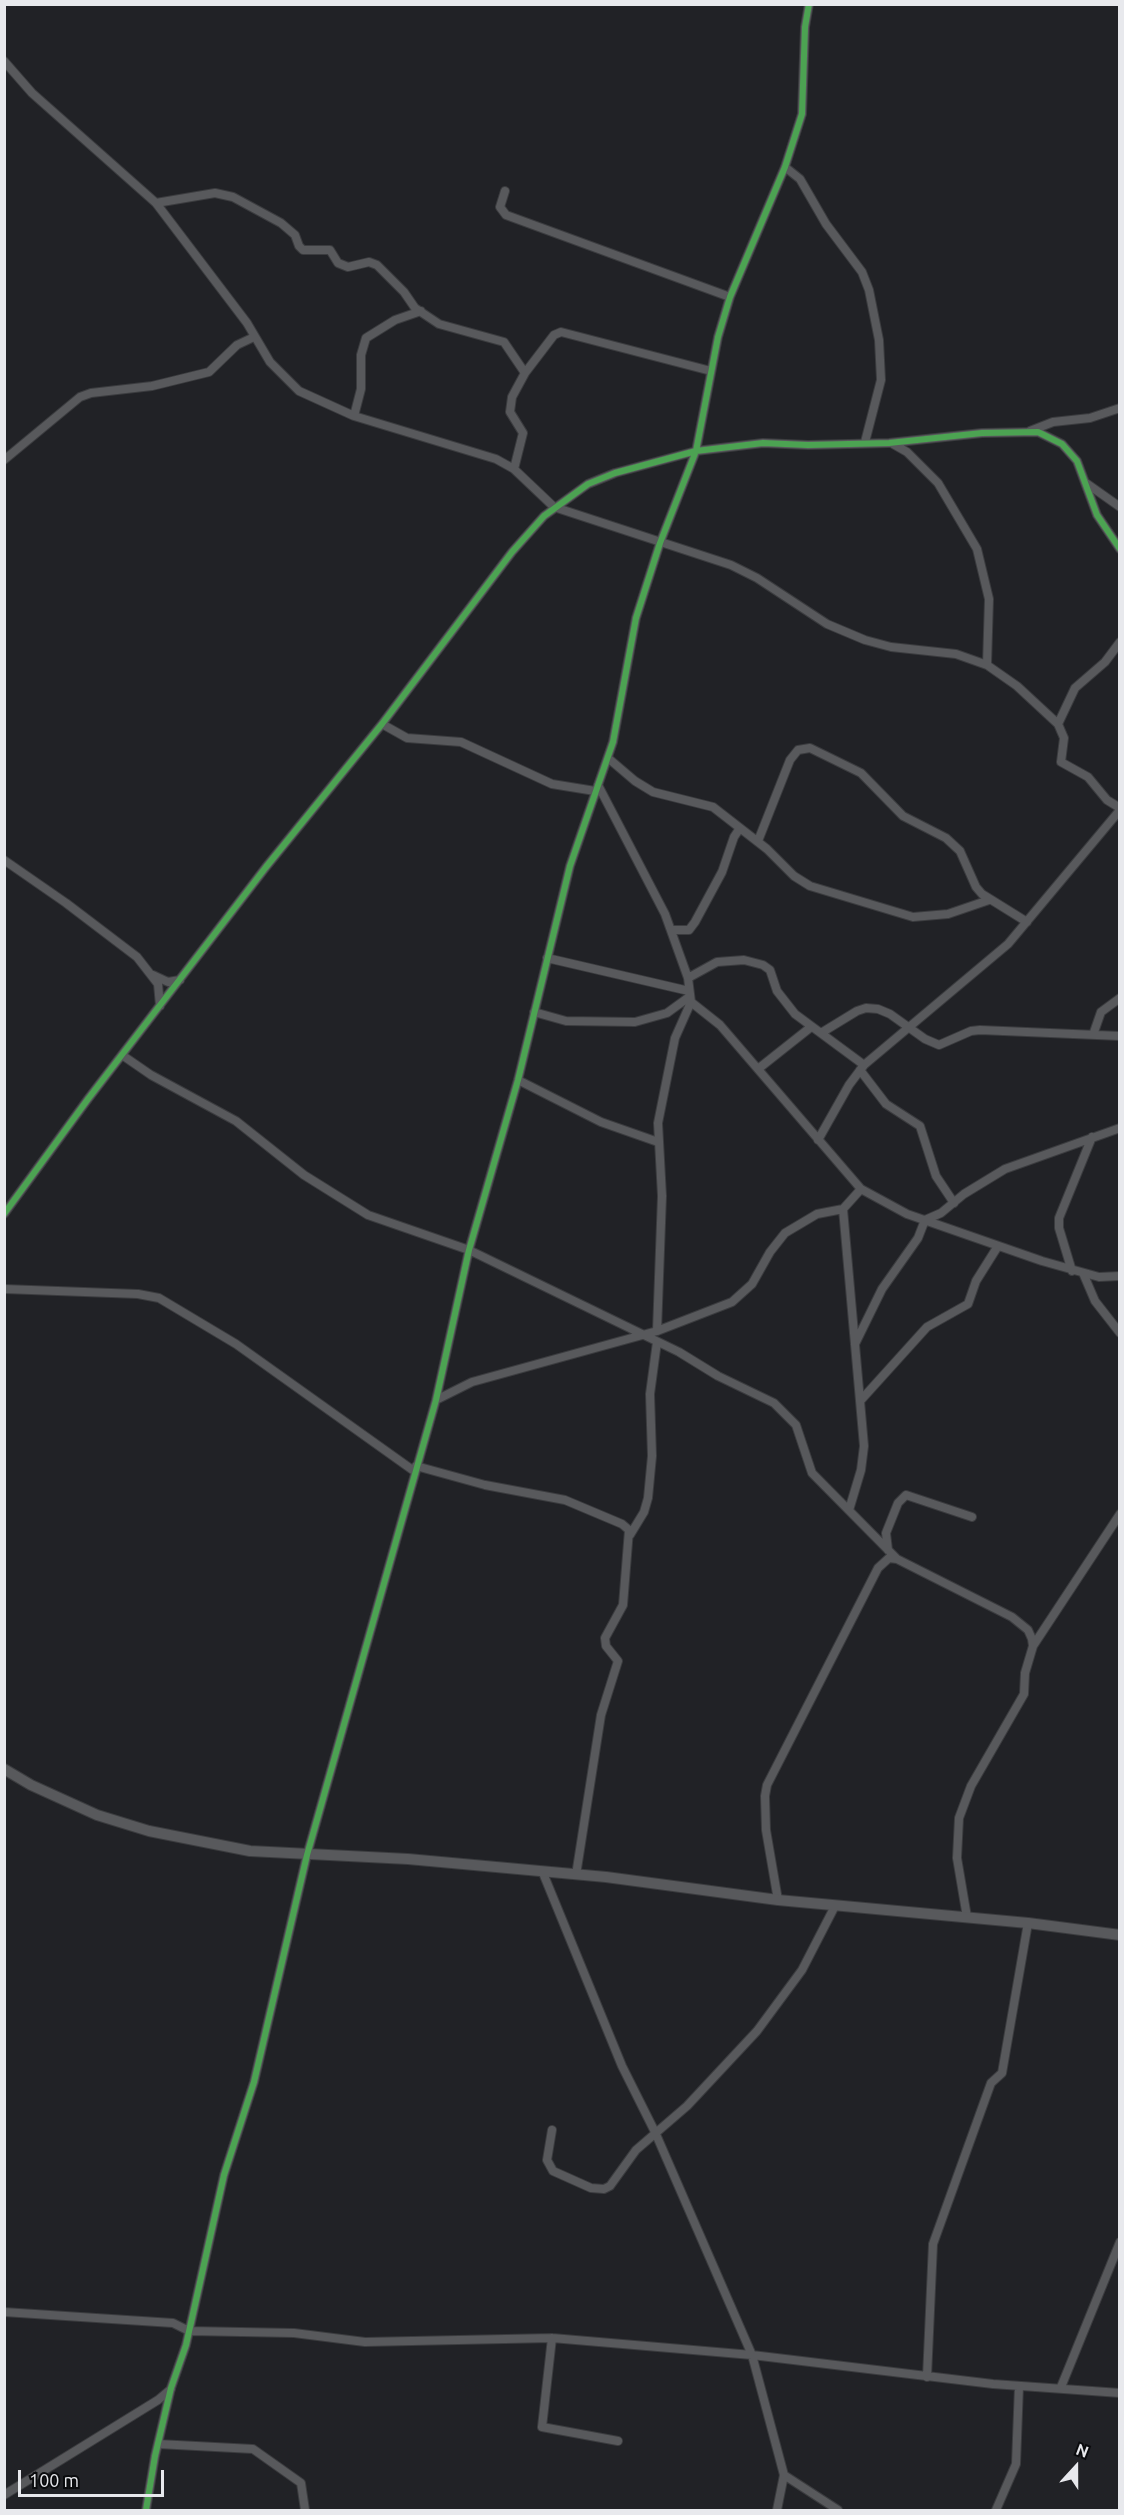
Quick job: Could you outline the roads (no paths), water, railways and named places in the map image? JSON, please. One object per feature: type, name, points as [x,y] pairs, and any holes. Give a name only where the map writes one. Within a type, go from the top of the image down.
[{"type":"street","points":[[146,2511],[171,2388],[189,2331],[224,2175],[254,2082],[308,1855],[415,1468],[436,1400],[469,1250],[518,1080],[570,866],[608,758],[636,618],[660,543],[696,451],[711,371],[730,297],[785,167],[802,114],[805,27],[809,4]]},
{"type":"street","points":[[4,61],[32,93],[156,203],[241,315],[279,372],[299,391],[354,416],[483,454],[514,469],[554,507],[741,570],[827,624],[866,640],[891,647],[956,654],[987,665],[1017,686],[1058,724],[1064,738],[1060,762],[1088,777],[1107,800],[1119,809],[1027,922],[991,959],[862,1068],[849,1085],[818,1140]]},
{"type":"street","points":[[785,167],[800,179],[826,224],[862,272],[869,290],[879,340],[881,380],[865,442]]},
{"type":"street","points":[[505,192],[500,207],[506,215],[730,297]]},
{"type":"street","points":[[156,203],[215,193],[233,197],[281,223],[295,235],[303,250],[330,250],[339,263],[348,267],[369,262],[377,265],[404,292],[415,308],[422,310],[439,324],[504,342],[525,373]]},
{"type":"street","points":[[354,416],[361,389],[361,355],[366,338],[395,320],[422,310]]},
{"type":"street","points":[[514,469],[523,433],[510,412],[513,397],[525,373],[554,335],[561,332],[711,371]]},
{"type":"street","points":[[4,460],[80,397],[91,393],[152,386],[209,372],[237,345],[254,337]]},
{"type":"street","points":[[1029,431],[1053,422],[1101,416],[1119,408]]},
{"type":"street","points":[[4,1214],[266,867],[315,810],[512,552],[554,507],[602,478],[696,451],[763,443],[808,445],[890,443],[966,434],[1029,431],[1046,435],[1062,444],[1077,461],[1098,515],[1119,549]]},
{"type":"street","points":[[890,443],[907,452],[938,483],[977,549],[989,599],[987,665]]},
{"type":"street","points":[[1085,483],[1119,507]]},
{"type":"street","points":[[1058,724],[1075,688],[1105,662],[1119,642]]},
{"type":"street","points":[[382,724],[407,738],[461,742],[552,784],[596,788]]},
{"type":"street","points":[[758,841],[790,760],[798,750],[810,748],[861,773],[903,816],[954,844],[965,861],[976,887],[989,900],[1027,922]]},
{"type":"street","points":[[608,758],[644,788],[662,795],[705,803],[758,841],[794,876],[810,886],[901,915],[924,917],[948,914],[989,900]]},
{"type":"street","points":[[596,788],[671,930],[688,978],[690,997],[673,1046],[658,1123],[662,1196],[657,1331]]},
{"type":"street","points":[[671,930],[689,930],[695,922],[722,872],[734,837],[740,828]]},
{"type":"street","points":[[4,860],[122,945],[153,975],[158,984],[160,1006]]},
{"type":"street","points":[[547,958],[690,997],[720,1024],[861,1189],[879,1201],[925,1220],[1072,1271],[1119,1276]]},
{"type":"street","points":[[688,978],[717,962],[755,961],[770,970],[777,991],[795,1014],[862,1068],[886,1104],[920,1126],[936,1176],[954,1203]]},
{"type":"street","points":[[153,975],[168,982],[180,980]]},
{"type":"street","points":[[534,1012],[566,1021],[645,1021],[667,1013],[690,997]]},
{"type":"street","points":[[1093,1035],[1101,1012],[1119,998]]},
{"type":"street","points":[[821,1033],[866,1008],[878,1009],[910,1027],[925,1040],[939,1045],[970,1030],[1119,1036]]},
{"type":"street","points":[[758,1069],[811,1027]]},
{"type":"street","points":[[123,1055],[151,1075],[236,1121],[337,1198],[373,1217],[469,1250],[657,1342],[718,1376],[762,1395],[784,1410],[800,1432],[812,1473],[897,1559],[1012,1617],[1028,1630],[1033,1646]]},
{"type":"street","points":[[518,1080],[601,1122],[658,1142]]},
{"type":"street","points":[[855,1344],[882,1289],[918,1238],[925,1220],[941,1213],[970,1189],[1005,1169],[1119,1128]]},
{"type":"street","points":[[1072,1271],[1059,1228],[1059,1218],[1092,1137]]},
{"type":"street","points":[[436,1400],[472,1382],[657,1331],[732,1302],[752,1284],[770,1252],[785,1233],[817,1214],[843,1209],[861,1189]]},
{"type":"street","points":[[843,1209],[861,1400],[864,1459],[849,1510]]},
{"type":"street","points":[[861,1400],[927,1328],[968,1305],[976,1281],[998,1246]]},
{"type":"street","points":[[1083,1273],[1095,1301],[1119,1333]]},
{"type":"street","points":[[4,1288],[138,1294],[159,1298],[236,1344],[415,1468],[485,1485],[564,1500],[627,1527],[630,1535]]},
{"type":"street","points":[[576,1875],[601,1715],[618,1661],[616,1655],[606,1646],[605,1638],[623,1605],[630,1535],[644,1512],[648,1498],[652,1456],[650,1394],[657,1342]]},
{"type":"street","points":[[888,1550],[886,1533],[898,1503],[906,1495],[972,1517]]},
{"type":"street","points":[[967,1917],[957,1858],[961,1812],[971,1786],[1024,1694],[1025,1673],[1033,1646],[1119,1514]]},
{"type":"street","points":[[778,1900],[766,1830],[767,1785],[878,1568],[889,1558],[897,1559]]},
{"type":"street","points":[[4,1769],[31,1785],[87,1811],[149,1832],[250,1851],[408,1859],[576,1875],[778,1900],[1028,1923],[1119,1935]]},
{"type":"street","points":[[543,1873],[622,2066],[655,2132],[752,2355],[784,2475],[777,2511]]},
{"type":"street","points":[[552,2130],[547,2160],[553,2171],[591,2188],[604,2189],[610,2186],[636,2150],[687,2106],[757,2031],[802,1970],[835,1906]]},
{"type":"street","points":[[927,2377],[933,2244],[991,2083],[1002,2073],[1028,1923]]},
{"type":"street","points":[[1061,2387],[1119,2242]]},
{"type":"street","points":[[4,2312],[173,2323],[189,2331],[294,2333],[365,2342],[552,2338],[752,2355],[1019,2386],[1061,2387],[1119,2393]]},
{"type":"street","points":[[552,2338],[542,2427],[618,2441]]},
{"type":"street","points":[[996,2511],[1016,2464],[1019,2386]]},
{"type":"street","points":[[4,2495],[151,2405],[171,2388]]},
{"type":"street","points":[[158,2444],[253,2450],[301,2483],[305,2511]]},
{"type":"street","points":[[784,2475],[838,2511]]}]
